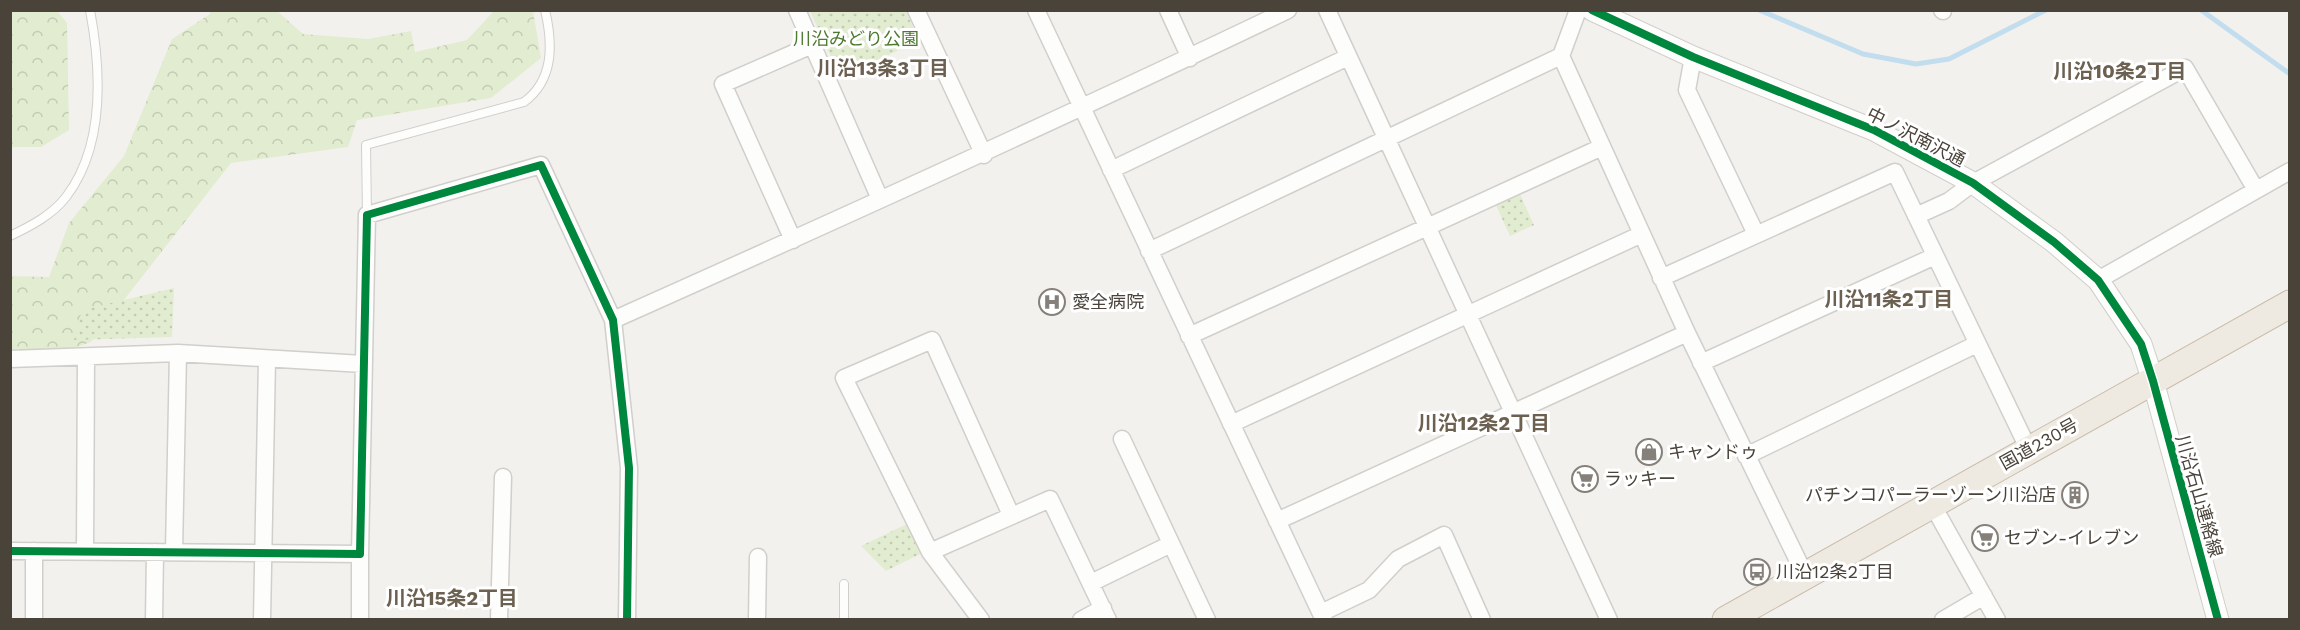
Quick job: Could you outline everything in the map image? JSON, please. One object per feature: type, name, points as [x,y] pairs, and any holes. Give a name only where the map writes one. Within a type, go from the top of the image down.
[{"type":"highway","name":"国道230号","points":[[1729,619],[2289,304]]},
{"type":"street","points":[[797,10],[880,199]]},
{"type":"street","points":[[916,10],[984,155]]},
{"type":"street","points":[[1036,10],[1323,616],[1369,590],[1398,559],[1444,535],[1482,620]]},
{"type":"street","points":[[1168,10],[1190,58]]},
{"type":"street","points":[[613,321],[880,199],[984,155],[1288,10]]},
{"type":"street","points":[[1327,10],[1609,620]]},
{"type":"street","points":[[1149,251],[1560,56],[1578,10]]},
{"type":"street","name":"中ノ沢南沢通","points":[[1592,10],[1693,57],[1874,130],[1973,183],[2054,242],[2098,280],[2141,344],[2153,381]]},
{"type":"street","points":[[793,240],[723,84],[812,45]]},
{"type":"street","points":[[1560,56],[1701,363],[1805,575]]},
{"type":"street","points":[[1111,170],[1348,57]]},
{"type":"street","points":[[1693,57],[1687,90],[1756,234]]},
{"type":"street","points":[[1917,216],[1949,201],[1973,183],[2185,68],[2256,190]]},
{"type":"street","points":[[1189,336],[1602,147]]},
{"type":"street","points":[[360,620],[367,215],[541,165],[613,321],[628,468],[627,620]]},
{"type":"street","points":[[2098,280],[2289,171]]},
{"type":"street","points":[[1661,278],[1895,172],[2029,450]]},
{"type":"street","points":[[1231,424],[1642,234]]},
{"type":"street","points":[[1701,363],[1935,256]]},
{"type":"street","points":[[1277,521],[1512,411],[1687,333]]},
{"type":"street","points":[[981,620],[930,552],[844,378],[932,340],[1011,514]]},
{"type":"street","points":[[1746,456],[1977,344]]},
{"type":"street","points":[[10,359],[178,353],[363,364]]},
{"type":"street","points":[[174,552],[178,353]]},
{"type":"street","points":[[85,552],[86,357]]},
{"type":"street","points":[[262,620],[267,358]]},
{"type":"street","name":"川沿石山連絡線","points":[[2153,381],[2218,620]]},
{"type":"street","points":[[1122,439],[1207,620]]},
{"type":"street","points":[[499,620],[503,477]]},
{"type":"street","points":[[930,552],[1011,514],[1050,499],[1105,614],[1082,620]]},
{"type":"street","points":[[1932,504],[1997,620]]},
{"type":"street","points":[[1090,583],[1171,544]]},
{"type":"street","points":[[10,551],[360,554]]},
{"type":"street","points":[[34,551],[34,620]]},
{"type":"street","points":[[154,620],[155,552]]},
{"type":"street","points":[[757,620],[758,557]]},
{"type":"street","points":[[1943,620],[1984,596]]},
{"type":"lane","points":[[10,236],[38,223],[66,197],[84,163],[94,133],[97,72],[96,40],[90,10]]},
{"type":"lane","points":[[367,215],[366,146],[524,102],[538,92],[551,55],[545,10]]},
{"type":"lane","points":[[844,585],[844,620]]},
{"type":"green space","points":[[11,10],[57,11],[67,23],[69,130],[41,147],[11,147]]},
{"type":"green space","points":[[210,11],[277,11],[303,34],[368,39],[411,31],[415,52],[467,40],[494,11],[533,11],[541,58],[491,98],[357,120],[348,147],[231,163],[91,342],[65,351],[11,349],[10,276],[49,277],[69,223],[124,156],[172,39],[210,14]]},
{"type":"green space","name":"川沿みどり公園","points":[[810,11],[906,11],[919,41],[840,77]]},
{"type":"green space","points":[[1518,190],[1534,225],[1510,236],[1494,201]]},
{"type":"green space","points":[[174,288],[172,337],[74,340],[82,310]]},
{"type":"green space","points":[[907,524],[922,553],[886,571],[861,546]]},
{"type":"waterway","points":[[1759,10],[1863,54],[1916,64],[1949,59],[2046,10]]},
{"type":"waterway","points":[[2201,10],[2290,74]]},
{"type":"cycle path","points":[[1592,10],[1693,57],[1874,130],[1973,183],[2054,242],[2098,280],[2141,344],[2218,620]]},
{"type":"cycle path","points":[[10,551],[360,554],[367,215],[541,165],[613,320],[629,468],[627,620]]},
{"type":"place","name":"愛全病院","points":[[1052,302]]},
{"type":"place","name":"キャンドゥ","points":[[1649,452]]},
{"type":"place","name":"ラッキー","points":[[1585,479]]},
{"type":"place","name":"パチンコパーラーゾーン川沿店","points":[[2075,495]]},
{"type":"place","name":"セブン-イレブン","points":[[1985,538]]},
{"type":"place","name":"川沿12条2丁目","points":[[1757,572]]},
{"type":"district","name":"川沿13条3丁目","points":[[883,68]]},
{"type":"district","name":"川沿10条2丁目","points":[[2120,71]]},
{"type":"district","name":"川沿11条2丁目","points":[[1889,299]]},
{"type":"district","name":"川沿12条2丁目","points":[[1484,423]]},
{"type":"district","name":"川沿15条2丁目","points":[[452,598]]}]
